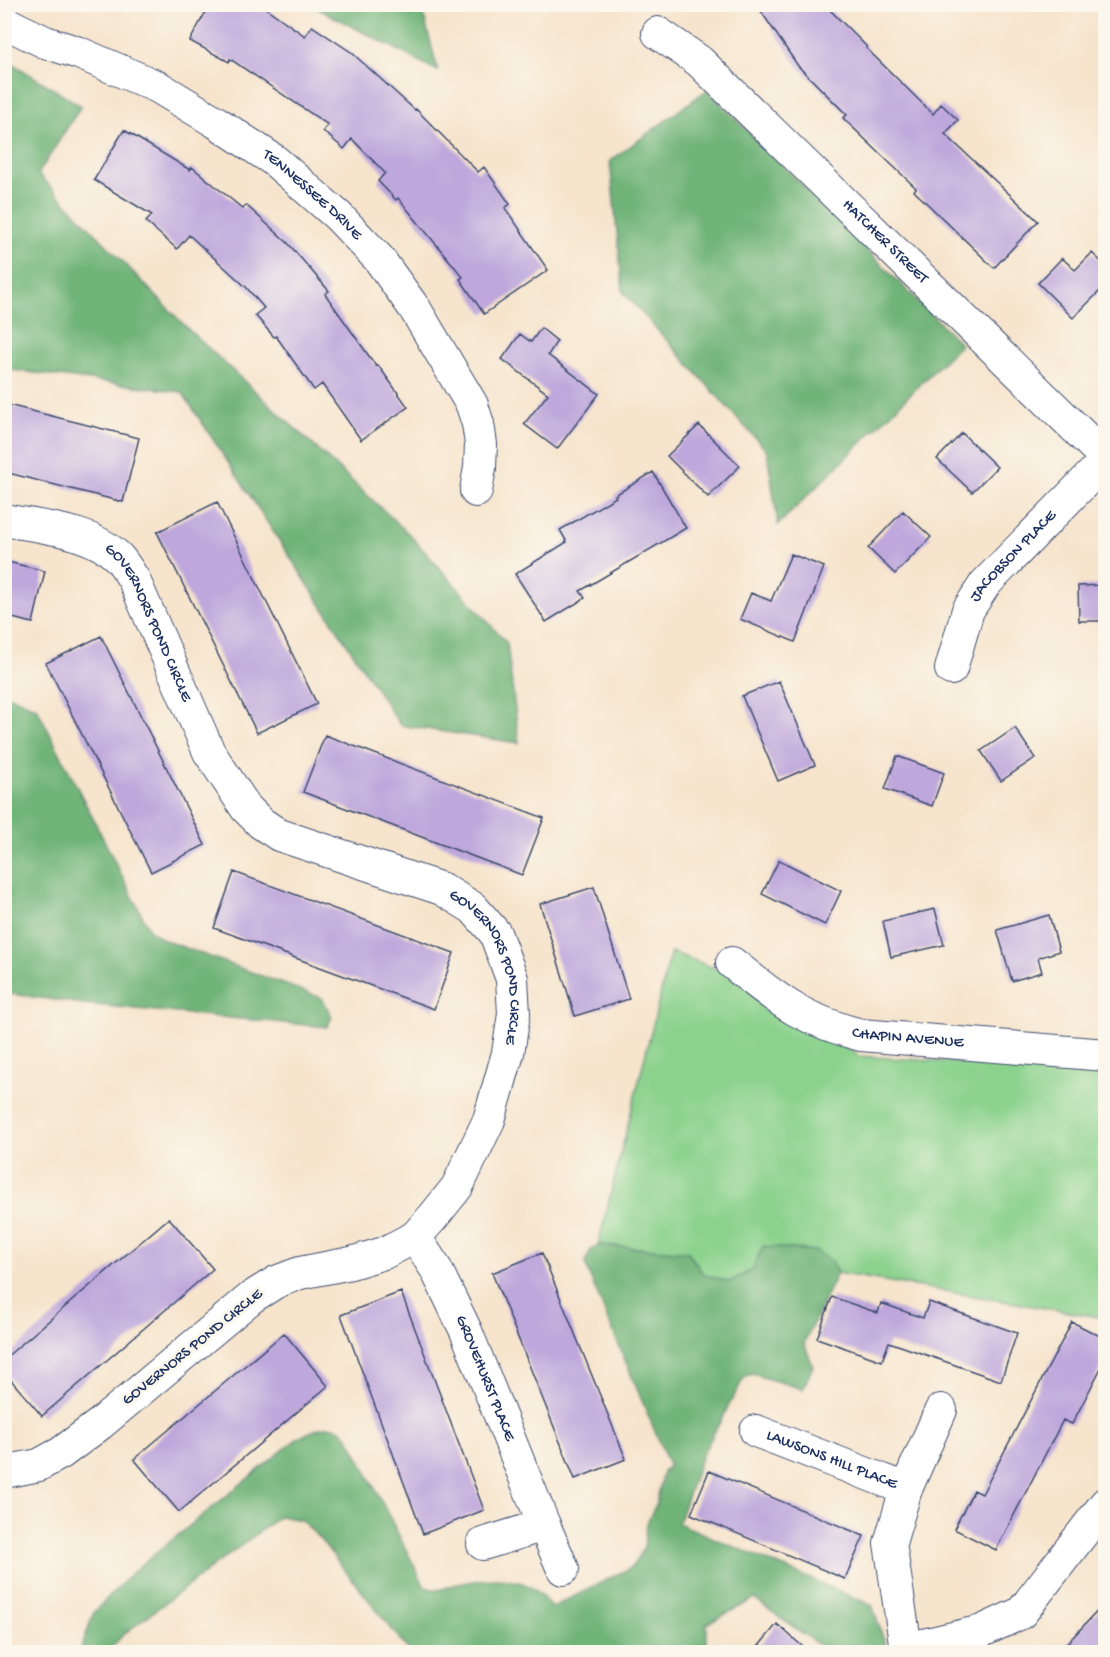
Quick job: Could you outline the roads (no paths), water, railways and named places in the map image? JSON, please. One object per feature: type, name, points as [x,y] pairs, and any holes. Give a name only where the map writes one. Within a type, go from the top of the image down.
[{"type":"street","name":"TENNESSEE DRIVE","points":[[4,22],[45,42],[79,53],[158,87],[275,161],[338,216],[379,259],[416,309],[472,405],[481,444],[476,491]]},
{"type":"street","name":"HATCHER STREET","points":[[658,33],[699,60],[1106,459]]},
{"type":"street","name":"JACOBSON PLACE","points":[[951,669],[968,610],[985,584],[1106,459]]},
{"type":"street","name":"GOVERNORS POND CIRCLE","points":[[4,520],[78,535],[100,543],[119,558],[134,580],[209,753],[246,808],[261,824],[279,835],[442,889],[473,908],[495,933],[512,979],[514,1014],[508,1053],[489,1120],[457,1187],[415,1237],[384,1253],[351,1263],[300,1273],[276,1282],[252,1296],[100,1424],[61,1453],[39,1465],[4,1472]]},
{"type":"street","name":"CHAPIN AVENUE","points":[[732,963],[795,1009],[833,1027],[861,1035],[1106,1055]]},
{"type":"street","name":"GROVEHURST PLACE","points":[[415,1237],[436,1269],[466,1331],[563,1569]]},
{"type":"street","points":[[941,1410],[906,1489],[890,1543],[905,1651],[982,1631],[1021,1613],[1106,1503]]},
{"type":"street","name":"LAWSONS HILL PLACE","points":[[756,1431],[906,1489]]},
{"type":"street","points":[[483,1544],[544,1525]]}]
